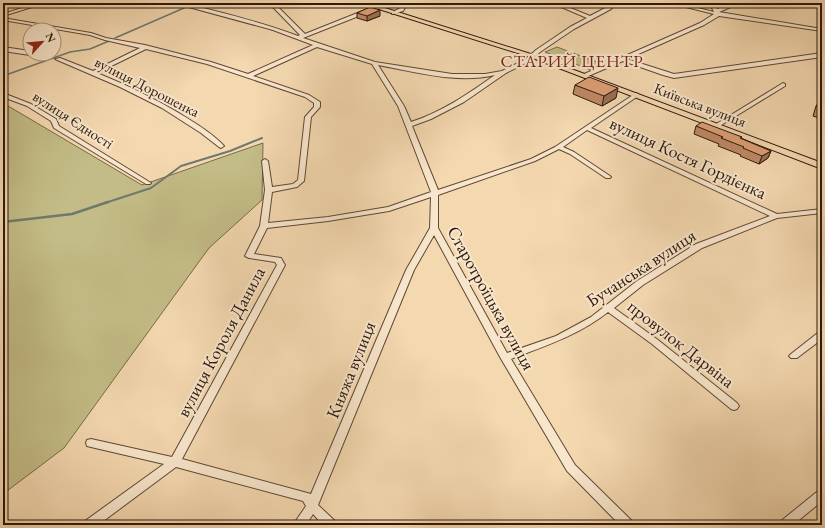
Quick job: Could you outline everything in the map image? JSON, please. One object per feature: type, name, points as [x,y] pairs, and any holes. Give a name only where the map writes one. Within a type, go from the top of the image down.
[{"type":"main road","name":"Київська вулиця","points":[[363,3],[532,56],[636,95],[720,124],[822,166]]},
{"type":"street","points":[[3,16],[43,3]]},
{"type":"street","points":[[176,3],[275,29],[301,37],[317,45],[374,63],[452,76],[473,77],[504,72]]},
{"type":"street","points":[[271,3],[301,37]]},
{"type":"street","points":[[394,13],[401,10],[406,3]]},
{"type":"street","points":[[554,3],[591,18]]},
{"type":"street","points":[[409,125],[444,111],[488,84],[504,72],[528,60],[538,51],[572,28],[609,8],[614,3]]},
{"type":"street","points":[[672,3],[822,30]]},
{"type":"street","points":[[715,3],[714,8],[717,12]]},
{"type":"street","points":[[584,76],[702,24],[717,12],[738,3]]},
{"type":"street","points":[[301,37],[377,8]]},
{"type":"street","points":[[3,19],[91,34],[105,39],[145,47],[249,76],[307,96],[317,102],[317,107],[308,117],[301,181],[296,186],[269,190]]},
{"type":"street","points":[[249,76],[317,45]]},
{"type":"street","points":[[93,73],[145,47]]},
{"type":"street","points":[[3,49],[22,52]]},
{"type":"street","points":[[622,59],[674,76],[822,55]]},
{"type":"street","name":"вулиця Дорошенка","points":[[62,61],[109,79],[177,114],[203,131],[221,146]]},
{"type":"street","name":"Старотроїцька вулиця","points":[[374,63],[401,106],[435,192],[434,228],[505,357],[571,468],[628,525]]},
{"type":"street","points":[[473,77],[487,80],[488,84]]},
{"type":"street","points":[[720,124],[783,85]]},
{"type":"street","name":"вулиця Єдності","points":[[3,95],[29,105],[54,120],[56,127],[148,183]]},
{"type":"street","points":[[264,226],[328,219],[389,209],[435,192],[533,160],[559,147],[636,95]]},
{"type":"street","name":"вулиця Костя Гордієнка","points":[[587,128],[776,216]]},
{"type":"street","points":[[559,147],[572,153],[608,177]]},
{"type":"street","name":"вулиця Короля Данила","points":[[89,525],[176,462],[281,265],[278,260],[249,256],[264,226],[269,190],[265,161]]},
{"type":"street","name":"Бучанська вулиця","points":[[505,357],[559,338],[594,319],[640,284],[698,246],[776,216],[822,211]]},
{"type":"street","name":"Княжа вулиця","points":[[299,525],[312,506],[410,270],[434,228]]},
{"type":"street","name":"провулок Дарвіна","points":[[608,308],[655,342],[734,406]]},
{"type":"street","points":[[794,356],[822,334]]},
{"type":"street","points":[[91,443],[176,462],[307,497],[312,506],[331,525]]},
{"type":"street","points":[[785,525],[822,494]]},
{"type":"shaded area","points":[[557,47],[605,65],[593,71],[545,52]]},
{"type":"shaded area","points":[[3,103],[142,185],[263,143],[262,200],[209,248],[64,448],[3,494]]},
{"type":"building","points":[[370,7],[380,10],[367,16],[357,13]]},
{"type":"building","points":[[589,77],[618,88],[604,96],[575,85]]},
{"type":"building","points":[[822,99],[822,108],[816,106]]},
{"type":"building","points":[[702,122],[742,137],[740,138],[771,151],[762,156],[696,126]]},
{"type":"waterway","points":[[191,5],[195,3]]},
{"type":"waterway","points":[[115,38],[184,8]]},
{"type":"waterway","points":[[3,76],[70,52],[90,49],[109,41]]},
{"type":"waterway","points":[[105,203],[151,188],[181,166],[230,151],[262,138]]},
{"type":"waterway","points":[[3,222],[72,214],[105,203]]},
{"type":"district","name":"СТАРИЙ ЦЕНТР","points":[[572,61]]}]
